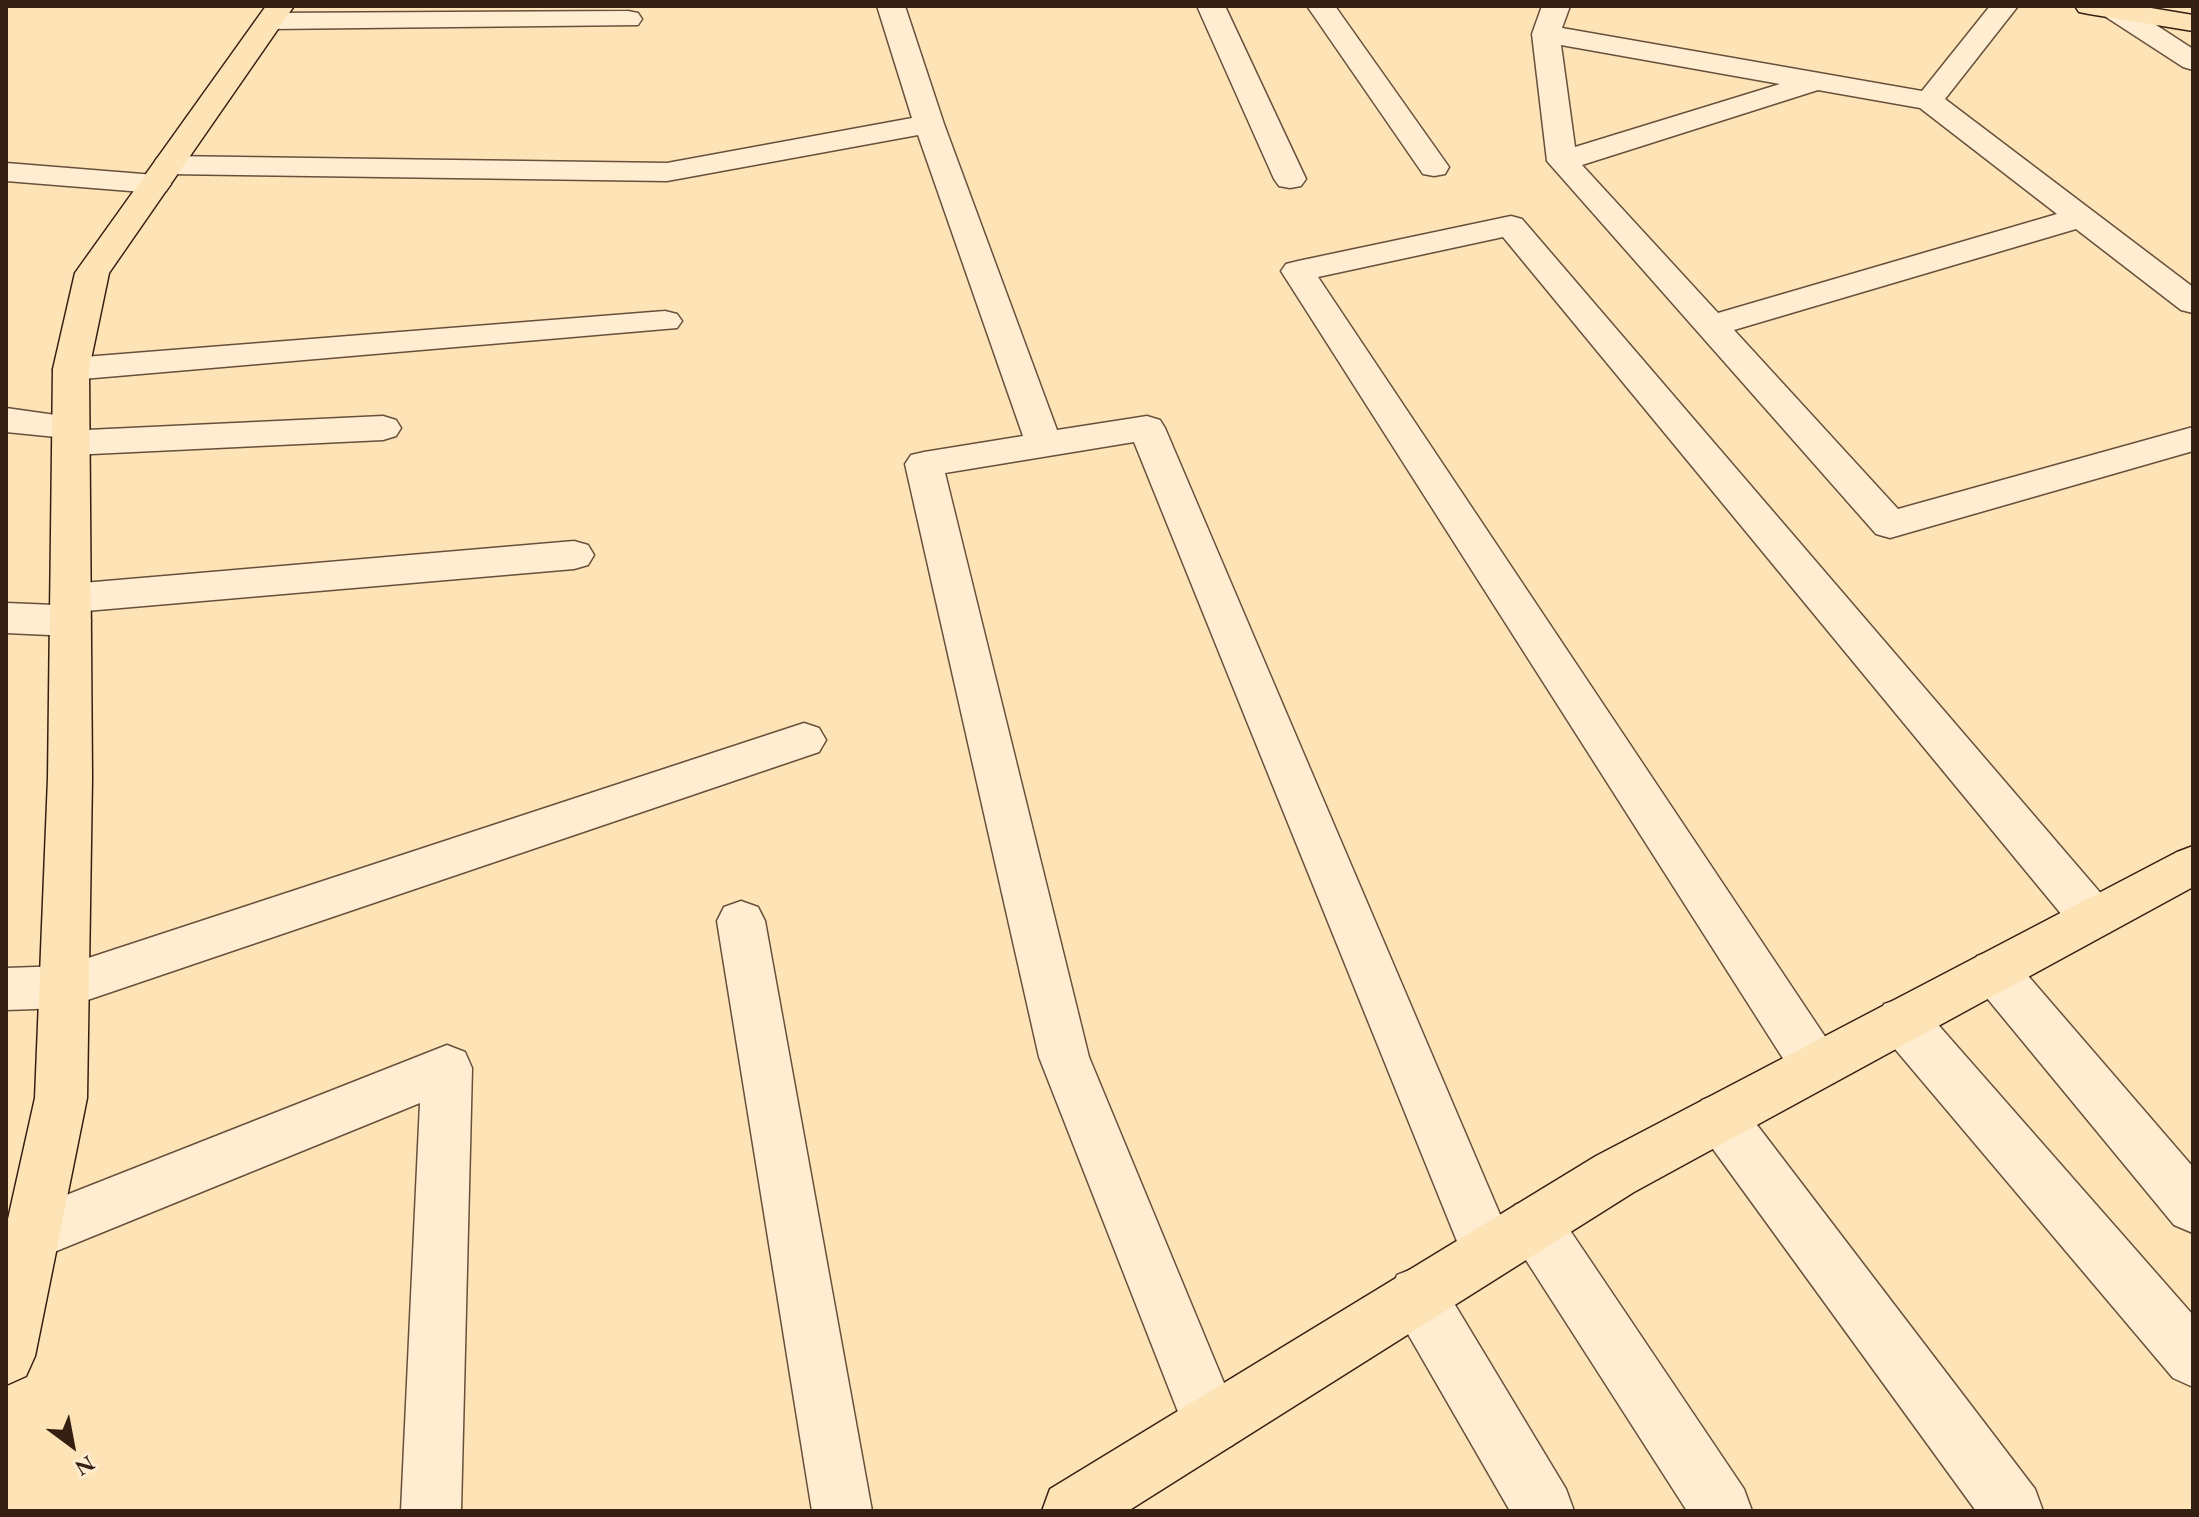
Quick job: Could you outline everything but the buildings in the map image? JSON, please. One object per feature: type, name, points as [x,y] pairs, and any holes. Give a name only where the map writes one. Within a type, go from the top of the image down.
[{"type":"main road","points":[[2102,8],[2146,11],[2193,23]]},
{"type":"main road","points":[[6,1356],[61,1098],[70,778],[71,369],[92,273],[275,13]]},
{"type":"main road","points":[[1072,1511],[1130,1495],[1212,1424],[1615,1174],[2193,865]]},
{"type":"street","points":[[891,6],[929,124],[1044,444]]},
{"type":"street","points":[[1211,6],[1290,179]]},
{"type":"street","points":[[1321,6],[1434,167]]},
{"type":"street","points":[[1929,101],[2004,6]]},
{"type":"street","points":[[2102,8],[2193,61]]},
{"type":"street","points":[[275,13],[628,19]]},
{"type":"street","points":[[2193,303],[1929,101],[1818,81],[1551,20],[1562,161],[1890,525],[2193,439]]},
{"type":"street","points":[[1562,161],[1818,81]]},
{"type":"street","points":[[6,172],[667,172],[929,124]]},
{"type":"street","points":[[1711,326],[2081,217]]},
{"type":"street","points":[[1816,1066],[1298,271],[1511,226],[2093,918]]},
{"type":"street","points":[[71,369],[665,321]]},
{"type":"street","points":[[6,420],[71,435],[383,428]]},
{"type":"street","points":[[1212,1424],[1064,1057],[924,464],[1147,428],[1511,1238],[1722,1511]]},
{"type":"street","points":[[6,618],[574,555]]},
{"type":"street","points":[[6,989],[64,987],[804,740]]},
{"type":"street","points":[[741,921],[842,1511]]},
{"type":"street","points":[[1994,971],[2193,1207]]},
{"type":"street","points":[[1902,1020],[2193,1358]]},
{"type":"street","points":[[32,1235],[447,1068],[431,1511]]},
{"type":"street","points":[[1720,1117],[2013,1511]]},
{"type":"street","points":[[1417,1295],[1544,1511]]}]
